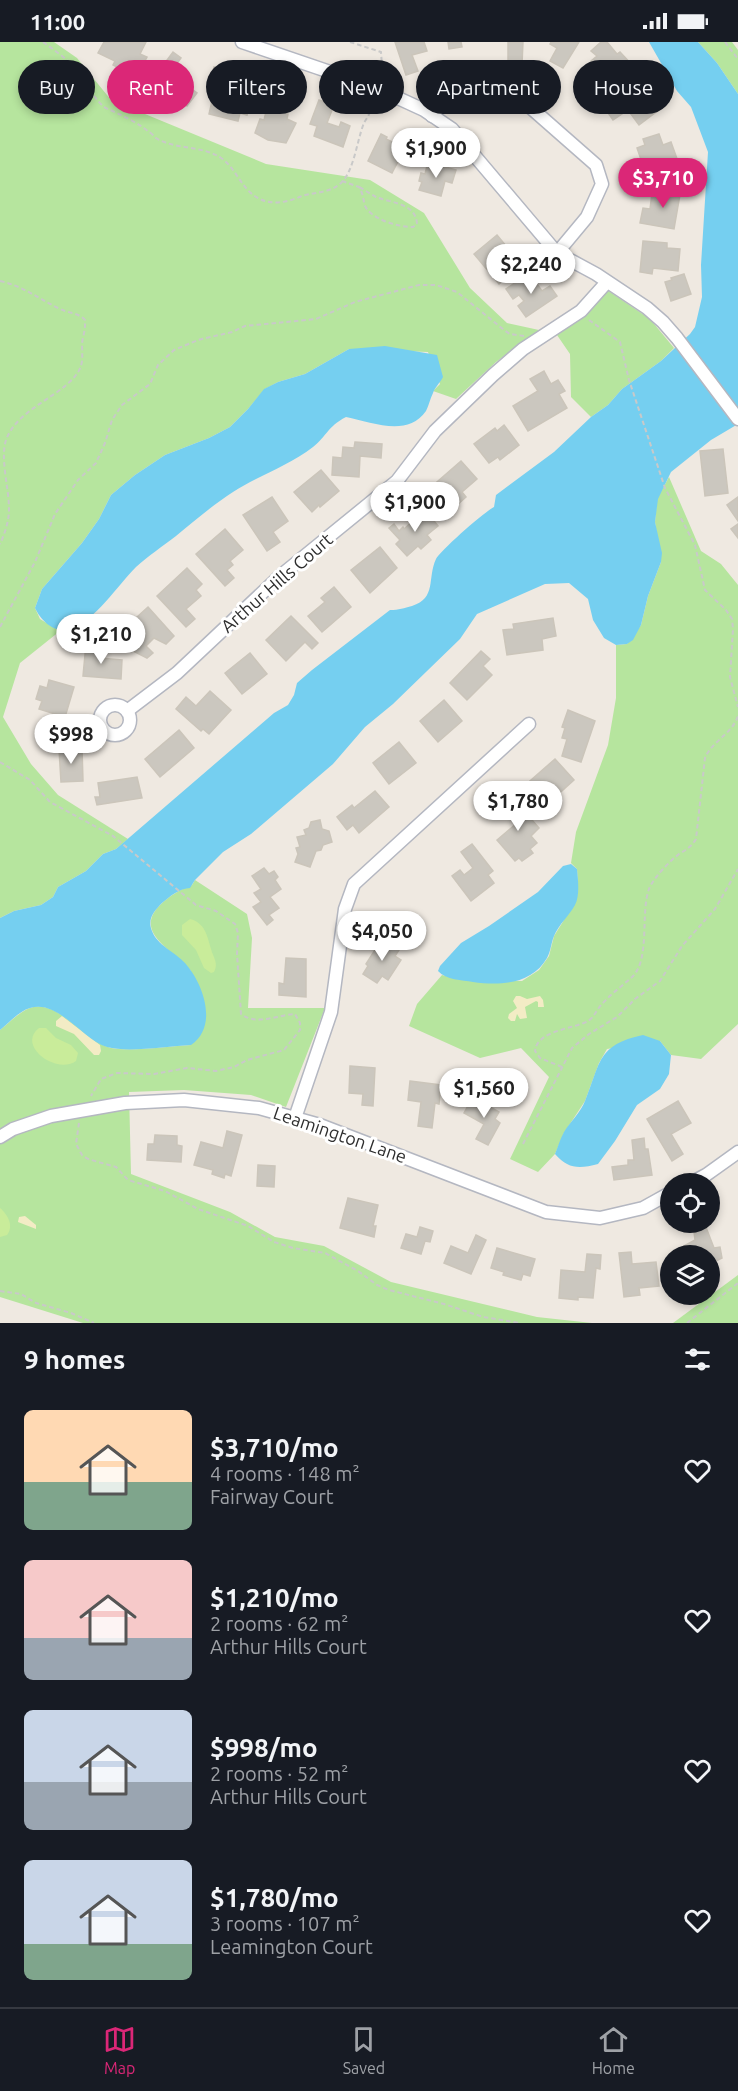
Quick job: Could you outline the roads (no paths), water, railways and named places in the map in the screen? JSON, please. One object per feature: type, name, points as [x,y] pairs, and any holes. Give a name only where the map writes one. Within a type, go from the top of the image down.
[{"type":"street","points":[[242,42],[374,87],[424,110],[452,129],[557,253],[647,308],[677,338],[738,419]]},
{"type":"street","points":[[432,116],[449,96],[486,90],[522,100],[596,165],[602,184],[587,217],[557,253]]},
{"type":"street","name":"Arthur Hills Court","points":[[127,711],[177,673],[279,577],[397,481],[435,431],[493,375],[523,349],[577,314],[607,282]]},
{"type":"street","points":[[295,1118],[331,1012],[345,909],[354,884],[529,723]]},
{"type":"street","name":"Leamington Lane","points":[[0,1137],[14,1129],[51,1116],[125,1103],[184,1100],[259,1108],[295,1118],[546,1212],[600,1218],[643,1208],[660,1199]]},
{"type":"street","points":[[709,1173],[738,1152]]},
{"type":"water","points":[[649,42],[698,42],[717,63],[738,94],[738,424],[711,440],[671,472],[658,499],[655,522],[662,553],[661,562],[648,596],[641,625],[633,640],[627,644],[616,645],[604,638],[593,620],[588,599],[569,583],[545,584],[477,614],[460,639],[393,704],[365,727],[333,764],[251,834],[223,852],[190,888],[171,896],[154,912],[150,923],[154,936],[192,971],[202,993],[206,1016],[204,1027],[200,1037],[191,1045],[137,1049],[107,1047],[50,1009],[40,1007],[22,1012],[0,1030],[0,918],[14,911],[41,905],[53,897],[58,887],[86,871],[103,854],[116,849],[274,713],[288,705],[297,683],[312,670],[390,610],[412,606],[425,598],[430,587],[436,559],[445,548],[494,507],[496,495],[554,452],[591,417],[608,405],[622,389],[661,361],[695,327],[702,297],[701,265],[708,152],[691,107],[674,86],[674,60],[659,60]]},
{"type":"water","points":[[385,346],[437,355],[443,377],[426,411],[418,419],[409,424],[389,426],[346,417],[335,424],[318,443],[304,454],[243,486],[204,513],[136,567],[97,610],[80,625],[59,630],[49,625],[41,617],[35,608],[42,589],[82,543],[99,519],[111,495],[135,475],[165,455],[230,427],[264,389],[305,374],[349,349]]},
{"type":"water","points":[[571,864],[577,869],[577,901],[556,932],[547,958],[541,967],[524,978],[494,984],[454,979],[438,971],[461,943],[538,892],[563,866]]},
{"type":"water","points":[[643,1035],[660,1041],[671,1055],[669,1074],[660,1089],[637,1105],[598,1164],[579,1167],[565,1163],[555,1154],[564,1132],[583,1105],[603,1057],[617,1044]]}]
